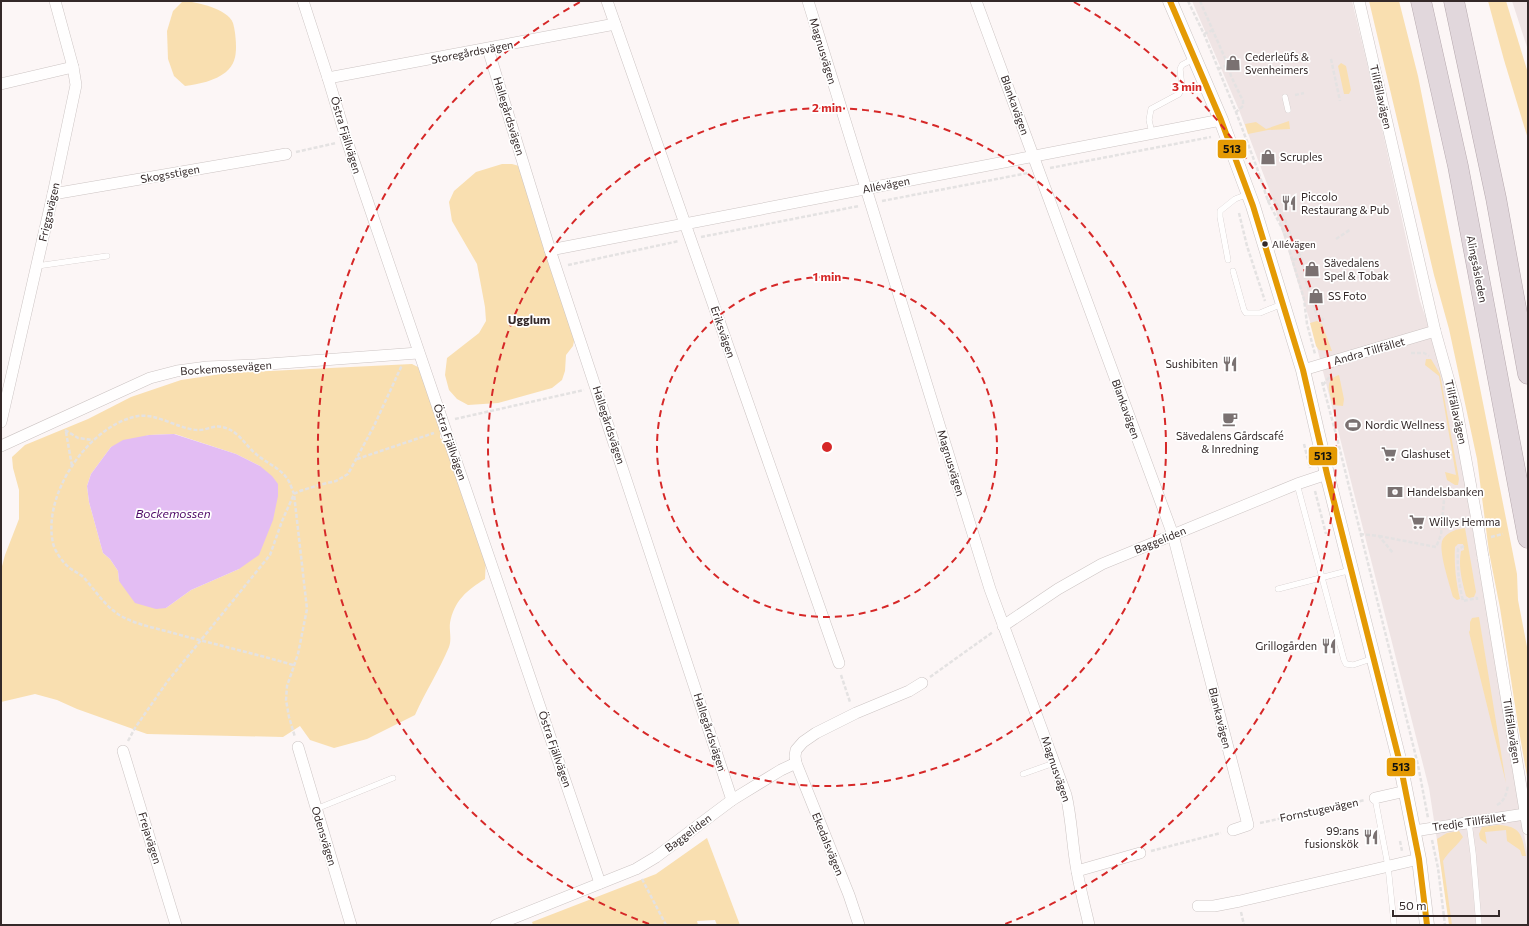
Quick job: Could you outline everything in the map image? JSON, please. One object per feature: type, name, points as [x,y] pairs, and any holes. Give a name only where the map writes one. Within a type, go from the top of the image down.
[{"type":"highway","name":"Alingsåsleden","points":[[1421,1],[1458,166],[1528,538]]},
{"type":"highway","points":[[1454,1],[1496,198],[1528,374]]},
{"type":"street","name":"Friggavägen","points":[[1,422],[54,194],[76,85],[73,67],[55,1]]},
{"type":"street","name":"Östra Fjällvägen","points":[[302,1],[328,78],[413,354],[445,426],[600,883]]},
{"type":"street","name":"Eriksvägen","points":[[607,1],[839,663]]},
{"type":"street","name":"Magnusvägen","points":[[808,1],[973,536],[1003,626],[1066,795],[1070,811],[1077,871],[1089,925]]},
{"type":"street","name":"Blankavägen","points":[[976,1],[1173,535],[1248,825]]},
{"type":"street","points":[[1170,1],[1221,120],[1248,194],[1303,370],[1327,474],[1400,763],[1419,859],[1427,925]]},
{"type":"street","name":"Tillfällavägen","points":[[1359,1],[1435,331],[1456,406],[1477,520],[1528,829]]},
{"type":"street","name":"Storegårdsvägen","points":[[328,78],[615,24]]},
{"type":"street","name":"Hallegårdsvägen","points":[[488,49],[550,250],[732,800]]},
{"type":"street","points":[[1,84],[73,67]]},
{"type":"street","name":"Allévägen","points":[[550,250],[1221,120]]},
{"type":"street","name":"Skogsstigen","points":[[54,194],[286,154]]},
{"type":"street","name":"Andra Tillfället","points":[[1303,370],[1435,331]]},
{"type":"street","name":"Bockemossevägen","points":[[1,446],[150,378],[177,371],[207,367],[413,354]]},
{"type":"street","name":"Baggeliden","points":[[1003,626],[1076,577],[1102,564],[1297,484],[1327,474]]},
{"type":"street","points":[[796,763],[796,750],[802,742],[816,733],[856,713],[909,691],[922,683]]},
{"type":"street","name":"Odensvägen","points":[[298,747],[351,925]]},
{"type":"street","name":"Frejavägen","points":[[123,751],[176,925]]},
{"type":"street","name":"Baggeliden","points":[[496,925],[636,869],[656,857],[732,800],[781,770],[796,763]]},
{"type":"street","name":"Ekedalsvägen","points":[[796,763],[846,888],[859,925]]},
{"type":"street","points":[[1374,798],[1406,791]]},
{"type":"street","name":"Tredje Tillfället","points":[[1414,830],[1525,814]]},
{"type":"street","points":[[1232,830],[1248,825]]},
{"type":"street","points":[[1077,871],[1140,853]]},
{"type":"street","points":[[1198,906],[1214,906],[1240,901],[1419,859]]},
{"type":"lane","points":[[1152,133],[1150,120],[1151,109],[1179,94],[1182,87],[1180,69],[1182,65],[1195,58]]},
{"type":"lane","points":[[1285,97],[1288,110]]},
{"type":"lane","points":[[1228,260],[1220,211],[1235,199],[1248,194]]},
{"type":"lane","points":[[37,266],[107,256]]},
{"type":"lane","points":[[1233,272],[1246,313],[1260,313],[1282,304]]},
{"type":"lane","points":[[1297,484],[1321,578],[1346,664],[1353,665],[1374,658]]},
{"type":"lane","points":[[1278,589],[1351,570]]},
{"type":"lane","points":[[1023,774],[1054,763]]},
{"type":"lane","points":[[316,809],[393,778]]},
{"type":"lane","points":[[1374,798],[1388,866],[1394,924]]},
{"type":"lane","points":[[1469,823],[1479,925]]},
{"type":"path","points":[[1200,1],[1214,29],[1229,64],[1231,76],[1243,101],[1243,106],[1236,112]]},
{"type":"path","points":[[1204,34],[1214,29]]},
{"type":"path","points":[[1331,59],[1340,101]]},
{"type":"path","points":[[1218,69],[1229,64]]},
{"type":"path","points":[[1211,137],[1214,144]]},
{"type":"path","points":[[286,154],[347,141]]},
{"type":"path","points":[[1235,199],[1251,258],[1268,310]]},
{"type":"path","points":[[1268,201],[1274,199],[1287,224],[1295,249],[1300,255],[1305,272],[1304,278],[1317,316],[1324,320]]},
{"type":"path","points":[[1336,238],[1351,229]]},
{"type":"path","points":[[1293,260],[1298,258],[1302,250]]},
{"type":"path","points":[[1291,272],[1296,271]]},
{"type":"path","points":[[1406,354],[1412,352],[1424,353],[1432,358]]},
{"type":"path","points":[[123,751],[135,728],[167,682],[270,555],[282,521],[294,494],[319,485],[336,481],[348,474],[357,460],[413,354]]},
{"type":"path","points":[[1322,385],[1329,376],[1334,373]]},
{"type":"path","points":[[357,460],[445,426],[584,390]]},
{"type":"path","points":[[293,665],[255,653],[145,625],[123,617],[103,602],[85,578],[64,562],[54,548],[52,541],[54,506],[61,485],[75,460],[102,432],[119,423],[138,416],[149,416],[196,430],[221,427],[234,431],[255,454],[286,477],[294,494],[307,609],[298,654],[287,686],[286,700],[289,717],[298,747]]},
{"type":"path","points":[[57,421],[66,432],[78,438],[94,440]]},
{"type":"path","points":[[66,432],[72,467]]},
{"type":"path","points":[[1303,440],[1327,536]]},
{"type":"path","points":[[1360,534],[1379,536],[1436,547],[1441,535],[1445,488]]},
{"type":"path","points":[[1486,539],[1502,534]]},
{"type":"path","points":[[1379,536],[1393,553]]},
{"type":"path","points":[[1464,546],[1458,550],[1457,557],[1459,583],[1463,601],[1477,598]]},
{"type":"path","points":[[1478,594],[1477,598],[1479,606]]},
{"type":"path","points":[[922,683],[1003,626]]},
{"type":"path","points":[[839,663],[838,667],[850,702],[856,713]]},
{"type":"path","points":[[1493,807],[1501,803],[1506,796],[1508,781]]},
{"type":"path","name":"Fornstugevägen","points":[[1248,825],[1374,798]]},
{"type":"path","points":[[1428,816],[1435,815]]},
{"type":"path","points":[[1140,853],[1232,830]]},
{"type":"path","points":[[1399,839],[1403,862]]},
{"type":"path","points":[[636,869],[666,925]]},
{"type":"shaded area","points":[[183,1],[203,4],[224,13],[233,23],[236,44],[234,61],[226,72],[212,80],[185,86],[174,76],[168,59],[167,31],[173,11]]},
{"type":"shaded area","points":[[1192,1],[1352,1],[1373,88],[1420,301],[1442,365],[1455,424],[1528,857],[1528,925],[1450,925],[1429,788],[1312,328],[1269,189],[1239,110]]},
{"type":"shaded area","points":[[1369,1],[1399,1],[1418,76],[1517,574],[1518,600],[1528,652],[1528,782],[1500,608],[1489,552],[1477,459],[1449,329],[1434,275]]},
{"type":"shaded area","points":[[1488,1],[1506,1],[1528,73],[1528,139],[1504,60]]},
{"type":"shaded area","points":[[1512,1],[1528,1],[1528,50]]},
{"type":"shaded area","points":[[1341,63],[1346,66],[1351,90],[1349,94],[1344,94],[1338,66]]},
{"type":"shaded area","points":[[1289,121],[1290,129],[1268,130],[1248,134],[1245,124],[1256,122],[1266,129]]},
{"type":"shaded area","points":[[502,164],[519,166],[575,336],[573,346],[566,355],[565,371],[562,380],[552,388],[498,403],[468,405],[457,399],[449,390],[445,375],[447,358],[479,333],[486,321],[485,307],[477,264],[452,221],[449,202],[454,191],[476,172]]},
{"type":"shaded area","points":[[1317,321],[1322,324],[1332,351],[1319,350],[1316,346],[1310,323]]},
{"type":"shaded area","points":[[1426,359],[1431,359],[1440,374],[1459,479],[1458,485],[1455,485],[1447,480],[1445,472],[1456,475],[1439,376],[1425,365]]},
{"type":"shaded area","points":[[412,364],[418,367],[422,372],[441,427],[440,438],[445,441],[486,558],[485,579],[472,587],[458,602],[450,623],[449,647],[415,715],[367,739],[334,748],[310,740],[300,726],[283,737],[147,734],[77,709],[57,700],[35,694],[1,702],[1,570],[5,555],[19,519],[19,490],[13,468],[12,457],[25,445],[88,419],[131,397],[181,380],[228,373]],"holes":[[[175,434],[236,454],[260,466],[239,569],[191,590],[166,608],[119,581],[118,571],[110,559],[103,553],[89,502],[87,486],[91,474],[111,447],[149,435]]]},
{"type":"shaded area","points":[[1339,375],[1344,399],[1343,406],[1333,405],[1329,392],[1329,384],[1331,380]]},
{"type":"shaded area","points":[[1465,528],[1476,592],[1474,597],[1469,598],[1466,596],[1460,568],[1461,551],[1464,550],[1463,544],[1458,544],[1455,547],[1455,554],[1457,586],[1460,599],[1457,600],[1453,597],[1447,576],[1442,544],[1445,536],[1450,532]]},
{"type":"shaded area","points":[[1479,617],[1506,783],[1469,632],[1472,618]]},
{"type":"shaded area","points":[[1498,825],[1512,827],[1519,833],[1523,842],[1526,856],[1522,856],[1520,850],[1507,841],[1506,830],[1485,832],[1487,844],[1480,839],[1479,834],[1482,827]]},
{"type":"shaded area","points":[[1459,831],[1463,837],[1443,861],[1452,925],[1449,925],[1437,839],[1447,833]]},
{"type":"shaded area","points":[[707,838],[740,925],[717,925],[715,920],[697,921],[698,925],[533,925],[532,922],[656,874]]},
{"type":"water","name":"Bockemossen","points":[[174,434],[236,454],[260,466],[272,476],[278,484],[278,496],[273,520],[259,555],[239,569],[191,590],[166,608],[156,609],[135,603],[119,581],[118,571],[110,559],[103,553],[89,502],[87,486],[91,474],[111,447],[123,440],[149,435]]},
{"type":"transit line","name":"513","points":[[1170,1],[1221,120],[1253,206],[1303,370],[1327,474],[1400,763],[1419,859],[1427,925]]},
{"type":"place","name":"Cederleüfs & Svenheimers","points":[[1233,63]]},
{"type":"place","name":"Scruples","points":[[1268,157]]},
{"type":"place","name":"Piccolo Restaurang & Pub","points":[[1289,203]]},
{"type":"place","name":"Allévägen","points":[[1265,244]]},
{"type":"place","name":"Sävedalens Spel & Tobak","points":[[1312,269]]},
{"type":"place","name":"SS Foto","points":[[1316,296]]},
{"type":"place","name":"Sushibiten","points":[[1230,364]]},
{"type":"place","name":"Sävedalens Gårdscafé & Inredning","points":[[1230,419]]},
{"type":"place","name":"Nordic Wellness","points":[[1353,425]]},
{"type":"place","name":"Glashuset","points":[[1389,454]]},
{"type":"place","name":"Handelsbanken","points":[[1395,492]]},
{"type":"place","name":"Willys Hemma","points":[[1417,522]]},
{"type":"place","name":"Grillogården","points":[[1329,646]]},
{"type":"place","name":"99:ans fusionskök","points":[[1371,837]]},
{"type":"district","name":"Ugglum","points":[[529,320]]}]
